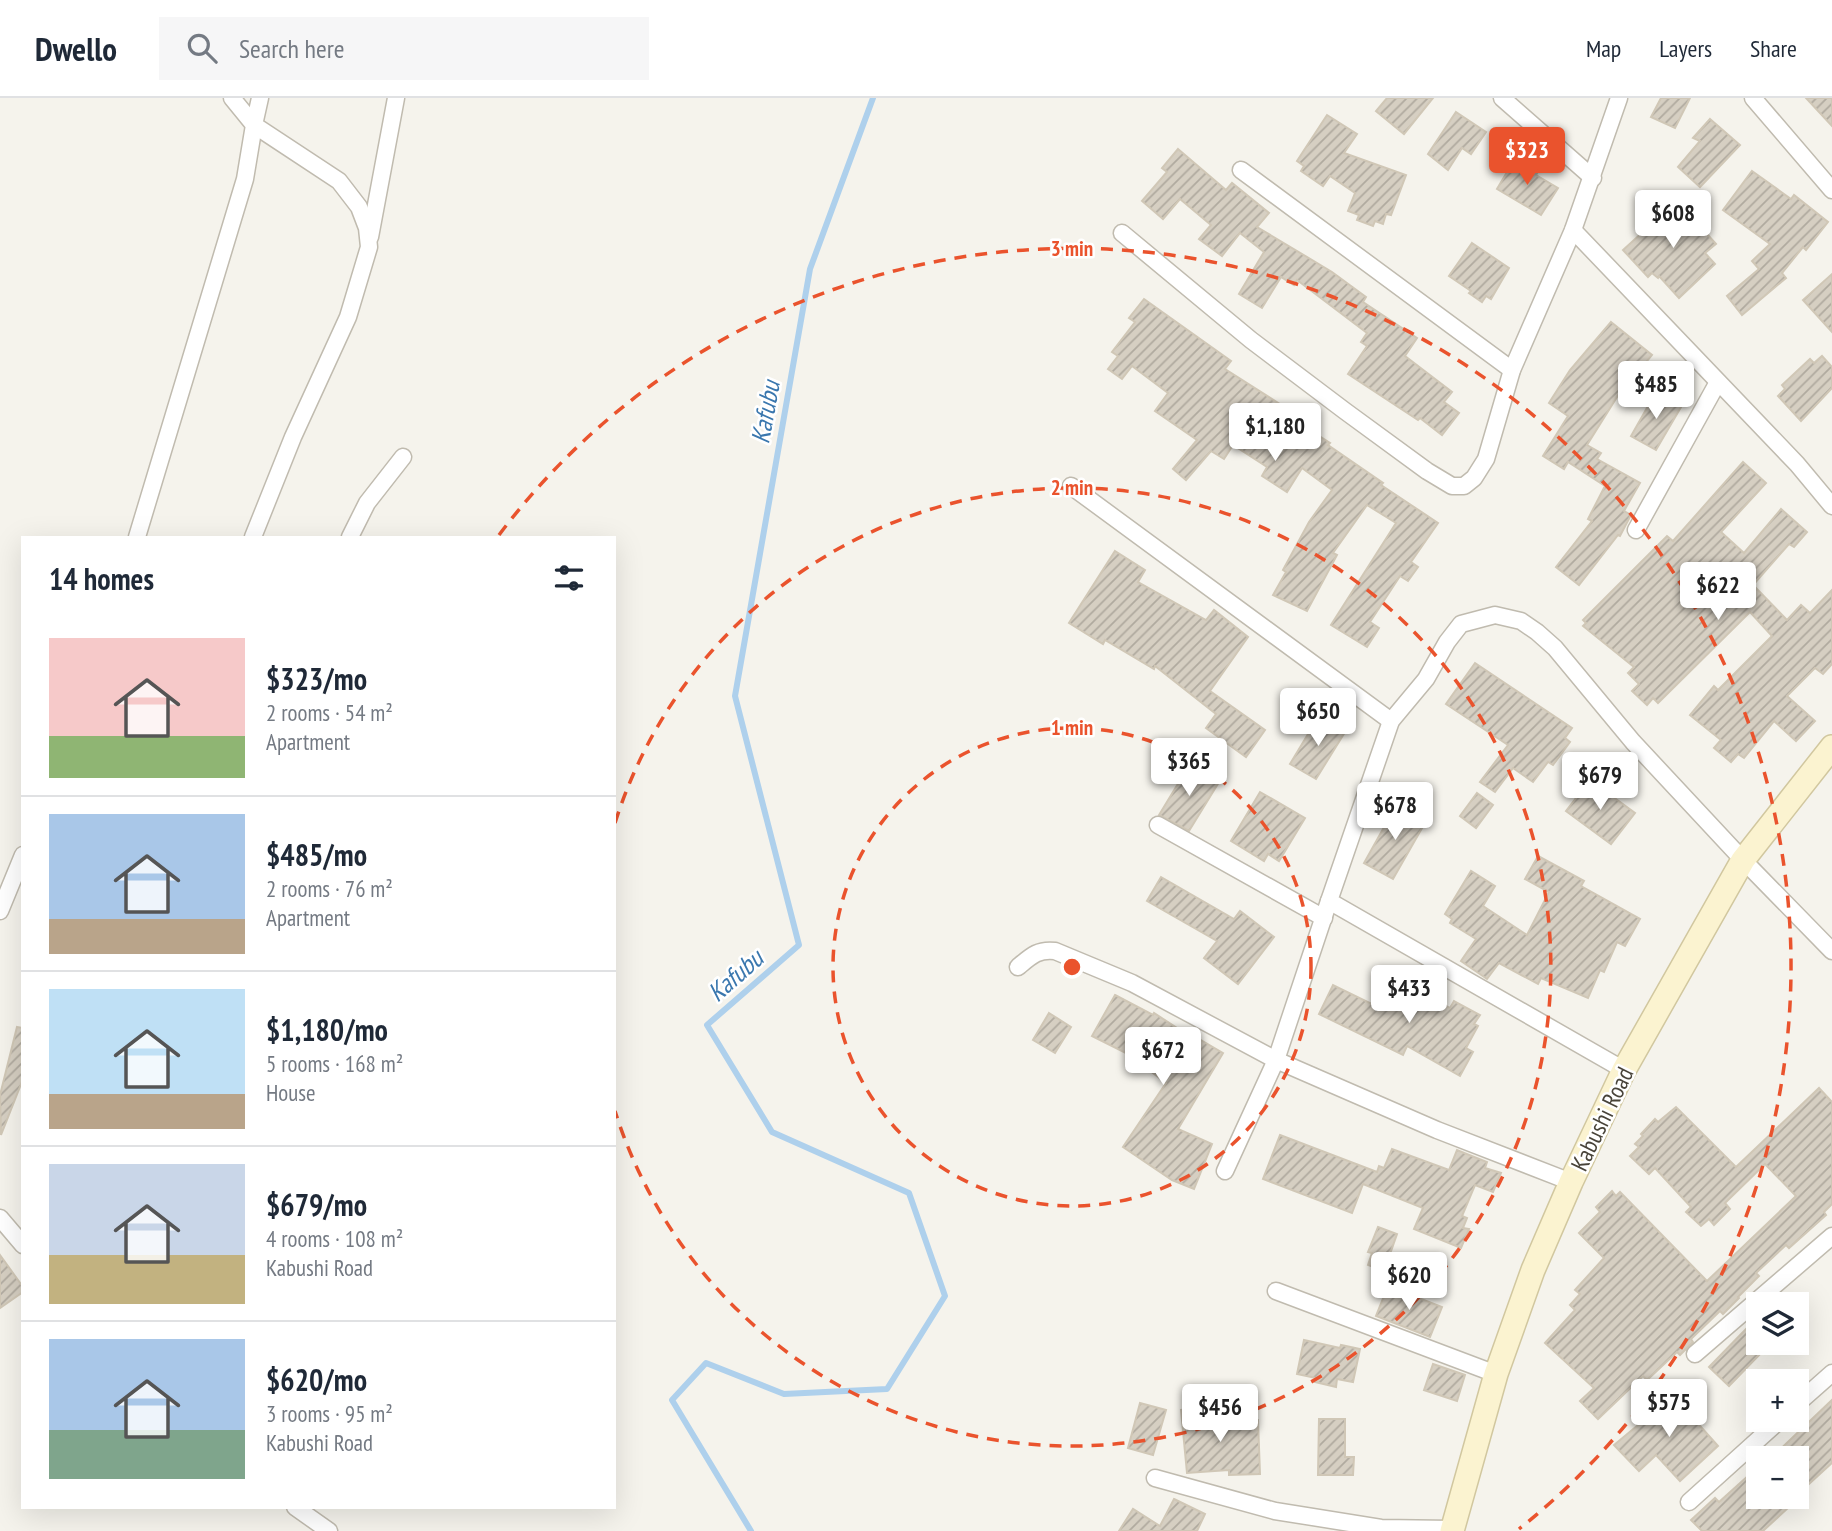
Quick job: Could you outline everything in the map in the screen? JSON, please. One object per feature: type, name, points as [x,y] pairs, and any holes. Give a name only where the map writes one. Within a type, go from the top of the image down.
[{"type":"main road","name":"Kabushi Road","points":[[1452,1530],[1496,1374],[1533,1270],[1571,1182],[1625,1070],[1743,860],[1832,747]]},
{"type":"street","points":[[232,98],[254,125],[339,181],[359,207],[367,228],[369,247]]},
{"type":"street","points":[[137,536],[245,179],[260,98]]},
{"type":"street","points":[[253,536],[293,437],[348,317],[369,247],[396,98]]},
{"type":"street","points":[[1502,98],[1593,178]]},
{"type":"street","points":[[1122,233],[1251,340],[1427,471],[1452,486],[1464,486],[1475,478],[1486,460],[1512,370],[1573,230],[1619,98]]},
{"type":"street","points":[[1754,98],[1832,190]]},
{"type":"street","points":[[1241,170],[1512,370]]},
{"type":"street","points":[[1573,230],[1797,464],[1832,506]]},
{"type":"street","points":[[1636,530],[1718,382]]},
{"type":"street","points":[[350,536],[367,503],[403,457]]},
{"type":"street","points":[[1071,486],[1391,722]]},
{"type":"street","points":[[1225,1171],[1276,1060],[1391,722],[1426,679],[1447,642],[1461,624],[1495,614],[1521,621],[1537,632],[1555,648],[1633,742],[1832,951]]},
{"type":"street","points":[[1158,825],[1324,918]]},
{"type":"street","points":[[0,911],[21,860]]},
{"type":"street","points":[[1329,901],[1625,1070]]},
{"type":"street","points":[[1018,967],[1033,953],[1042,950],[1055,951],[1132,983],[1276,1060],[1437,1130],[1571,1182]]},
{"type":"street","points":[[0,1219],[21,1243]]},
{"type":"street","points":[[1695,1354],[1832,1236]]},
{"type":"street","points":[[1276,1291],[1496,1374]]},
{"type":"street","points":[[1809,1393],[1832,1373]]},
{"type":"street","points":[[1689,1502],[1767,1432]]},
{"type":"street","points":[[1154,1478],[1275,1511],[1381,1528],[1452,1530]]},
{"type":"street","points":[[298,1509],[329,1531]]},
{"type":"building","points":[[1387,98],[1433,98],[1404,134],[1376,111]]},
{"type":"building","points":[[1661,98],[1690,98],[1675,128],[1651,117]]},
{"type":"building","points":[[1806,98],[1832,98],[1832,126]]},
{"type":"building","points":[[1456,112],[1486,132],[1471,154],[1462,148],[1448,170],[1428,154]]},
{"type":"building","points":[[1327,115],[1357,134],[1344,153],[1406,175],[1391,215],[1386,214],[1383,224],[1375,221],[1373,226],[1357,220],[1359,215],[1348,211],[1355,193],[1330,176],[1323,186],[1301,171],[1304,166],[1297,161]]},
{"type":"building","points":[[1710,119],[1740,145],[1700,187],[1678,167],[1700,141],[1693,138]]},
{"type":"building","points":[[1178,149],[1226,190],[1232,183],[1269,213],[1257,227],[1332,272],[1366,297],[1363,302],[1417,338],[1405,356],[1452,392],[1444,402],[1459,413],[1442,435],[1420,418],[1418,420],[1348,374],[1367,346],[1361,342],[1367,333],[1297,280],[1294,285],[1281,277],[1262,308],[1239,294],[1264,252],[1240,233],[1222,256],[1199,239],[1211,225],[1180,199],[1163,219],[1142,201],[1167,172],[1162,168]]},
{"type":"building","points":[[1516,157],[1539,170],[1536,175],[1558,188],[1541,215],[1497,189]]},
{"type":"building","points":[[1752,171],[1791,199],[1794,195],[1828,222],[1806,250],[1803,247],[1782,273],[1786,278],[1742,315],[1727,296],[1759,269],[1752,261],[1770,244],[1723,210]]},
{"type":"building","points":[[1677,201],[1716,244],[1705,253],[1715,264],[1679,298],[1659,276],[1658,278],[1652,273],[1648,277],[1623,250]]},
{"type":"building","points":[[1472,243],[1509,268],[1491,299],[1486,296],[1482,302],[1449,276]]},
{"type":"building","points":[[1832,274],[1832,332],[1803,300]]},
{"type":"building","points":[[1144,299],[1231,361],[1225,369],[1283,406],[1280,411],[1330,443],[1328,445],[1383,483],[1381,485],[1438,523],[1411,562],[1418,567],[1408,581],[1400,576],[1370,622],[1379,628],[1367,647],[1331,625],[1396,523],[1367,505],[1333,553],[1337,555],[1307,611],[1273,595],[1309,522],[1332,490],[1302,468],[1287,492],[1262,476],[1267,467],[1233,445],[1224,459],[1211,451],[1186,480],[1173,469],[1197,440],[1155,411],[1168,393],[1132,366],[1122,379],[1108,369],[1118,356],[1112,352],[1135,322],[1129,318]]},
{"type":"building","points":[[1611,322],[1652,355],[1629,383],[1627,381],[1587,445],[1601,453],[1597,459],[1640,483],[1624,511],[1631,515],[1620,536],[1618,535],[1579,585],[1556,567],[1592,521],[1588,519],[1605,486],[1568,462],[1564,469],[1543,456],[1568,416],[1549,403],[1570,370]]},
{"type":"building","points":[[1822,356],[1832,367],[1832,388],[1801,421],[1778,396],[1785,389],[1782,385],[1810,359],[1814,363]]},
{"type":"building","points":[[1656,392],[1681,407],[1656,450],[1631,436]]},
{"type":"building","points":[[1743,462],[1766,483],[1721,532],[1744,553],[1781,509],[1807,532],[1794,547],[1789,544],[1753,585],[1787,620],[1801,605],[1810,613],[1832,590],[1832,664],[1823,674],[1815,668],[1787,696],[1815,721],[1796,741],[1774,721],[1744,758],[1738,754],[1731,762],[1714,748],[1721,740],[1690,715],[1714,686],[1718,690],[1772,636],[1750,612],[1658,703],[1653,698],[1647,705],[1632,691],[1639,684],[1628,673],[1634,667],[1583,626],[1586,623],[1583,620],[1667,536],[1673,541]]},
{"type":"building","points":[[1115,551],[1145,570],[1138,582],[1206,620],[1214,610],[1248,637],[1210,691],[1265,730],[1246,757],[1206,728],[1216,714],[1155,666],[1154,669],[1105,640],[1103,644],[1069,623]]},
{"type":"building","points":[[1475,663],[1572,728],[1565,738],[1570,742],[1553,765],[1548,762],[1533,782],[1513,768],[1495,792],[1480,782],[1508,745],[1446,704]]},
{"type":"building","points":[[1319,716],[1345,732],[1316,779],[1290,764]]},
{"type":"building","points":[[1190,764],[1219,782],[1189,831],[1159,815]]},
{"type":"building","points":[[1590,780],[1635,813],[1611,844],[1566,811]]},
{"type":"building","points":[[1260,792],[1305,818],[1279,861],[1268,854],[1264,861],[1231,841]]},
{"type":"building","points":[[1477,793],[1493,805],[1476,828],[1460,816]]},
{"type":"building","points":[[1397,804],[1426,821],[1393,879],[1364,863]]},
{"type":"building","points":[[1538,856],[1584,881],[1581,886],[1640,919],[1625,946],[1617,942],[1604,972],[1600,970],[1588,998],[1541,978],[1538,984],[1499,963],[1487,979],[1461,961],[1476,939],[1450,923],[1452,919],[1445,914],[1471,871],[1495,886],[1483,906],[1527,935],[1549,892],[1525,879]]},
{"type":"building","points":[[1161,877],[1234,919],[1240,911],[1274,937],[1238,984],[1204,958],[1217,941],[1147,901]]},
{"type":"building","points":[[1400,984],[1450,1008],[1454,1001],[1480,1015],[1474,1024],[1478,1026],[1466,1048],[1473,1052],[1460,1076],[1407,1046],[1403,1055],[1319,1014],[1333,985],[1384,1010]]},
{"type":"building","points":[[1115,995],[1153,1015],[1154,1013],[1191,1037],[1192,1035],[1223,1053],[1178,1129],[1212,1144],[1194,1189],[1172,1180],[1123,1147],[1166,1083],[1128,1054],[1092,1036]]},
{"type":"building","points":[[1049,1013],[1071,1027],[1055,1053],[1033,1040]]},
{"type":"building","points":[[17,1027],[21,1028],[21,1084],[1,1135],[0,1095]]},
{"type":"building","points":[[1819,1088],[1832,1102],[1832,1204],[1824,1212],[1826,1215],[1789,1248],[1786,1245],[1756,1273],[1759,1276],[1739,1298],[1723,1314],[1720,1311],[1691,1339],[1693,1342],[1680,1355],[1677,1352],[1647,1380],[1643,1376],[1598,1419],[1580,1401],[1594,1388],[1545,1343],[1575,1310],[1570,1305],[1580,1294],[1575,1290],[1604,1258],[1579,1233],[1600,1212],[1596,1207],[1612,1191],[1616,1196],[1620,1192],[1707,1281],[1796,1196],[1765,1164],[1725,1203],[1730,1209],[1714,1225],[1709,1219],[1701,1226],[1686,1212],[1691,1207],[1655,1168],[1649,1174],[1630,1156],[1639,1147],[1635,1144],[1643,1136],[1641,1134],[1655,1119],[1658,1122],[1676,1107],[1736,1167]]},
{"type":"building","points":[[1280,1135],[1377,1172],[1379,1166],[1384,1168],[1392,1149],[1449,1170],[1457,1150],[1487,1162],[1485,1168],[1501,1173],[1493,1192],[1475,1185],[1462,1216],[1467,1218],[1463,1228],[1469,1229],[1461,1248],[1414,1229],[1423,1208],[1363,1184],[1352,1213],[1263,1179]]},
{"type":"building","points":[[1378,1227],[1397,1234],[1384,1271],[1368,1265],[1372,1253],[1368,1252]]},
{"type":"building","points":[[0,1255],[21,1284],[21,1293],[0,1308]]},
{"type":"building","points":[[1388,1286],[1442,1307],[1430,1337],[1376,1316]]},
{"type":"building","points":[[1746,1329],[1746,1355],[1759,1355],[1729,1386],[1709,1367]]},
{"type":"building","points":[[1304,1340],[1340,1348],[1341,1345],[1360,1349],[1353,1382],[1337,1379],[1336,1387],[1315,1382],[1316,1378],[1297,1374]]},
{"type":"building","points":[[1433,1364],[1465,1375],[1457,1401],[1424,1390]]},
{"type":"building","points":[[1679,1391],[1697,1413],[1692,1417],[1718,1446],[1680,1481],[1656,1455],[1639,1471],[1614,1445]]},
{"type":"building","points":[[1832,1400],[1832,1463],[1809,1484],[1809,1446],[1784,1446],[1798,1432],[1809,1432],[1809,1422]]},
{"type":"building","points":[[1140,1403],[1166,1410],[1153,1455],[1128,1448]]},
{"type":"building","points":[[1213,1407],[1214,1422],[1258,1420],[1260,1474],[1229,1475],[1229,1470],[1187,1473],[1181,1410]]},
{"type":"building","points":[[1319,1419],[1345,1419],[1345,1457],[1354,1457],[1353,1475],[1318,1475]]},
{"type":"building","points":[[1746,1478],[1746,1509],[1787,1509],[1763,1531],[1702,1531],[1691,1520],[1715,1498],[1719,1502]]},
{"type":"building","points":[[1174,1499],[1205,1514],[1197,1531],[1119,1531],[1133,1509],[1160,1526]]},
{"type":"waterway","name":"Kafubu","points":[[751,1531],[672,1400],[706,1363],[784,1394],[887,1389],[945,1296],[909,1193],[772,1132],[707,1025],[799,945],[735,696],[810,269],[873,98]]}]
